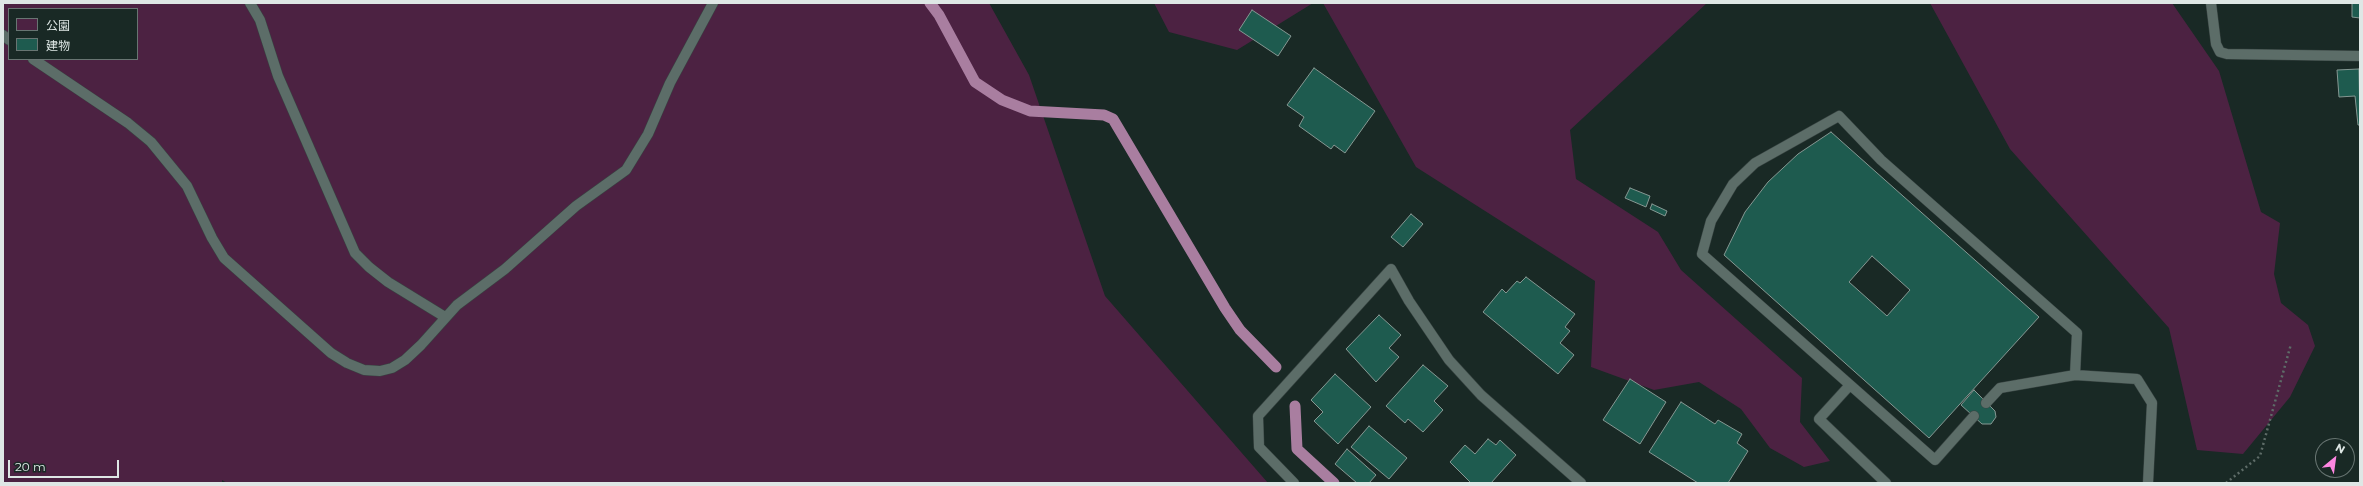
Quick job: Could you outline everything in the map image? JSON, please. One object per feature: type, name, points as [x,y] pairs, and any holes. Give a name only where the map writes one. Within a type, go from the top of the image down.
[{"type":"lane","points":[[250,3],[260,20],[278,76],[355,253],[369,267],[388,282],[445,317]]},
{"type":"lane","points":[[35,60],[128,123],[151,142],[187,186],[212,238],[224,258],[331,353],[346,363],[364,370],[380,371],[392,368],[421,346],[457,305],[505,269],[576,206],[626,170],[648,134],[670,83],[713,3]]},
{"type":"lane","points":[[2211,3],[2216,44],[2220,52],[2227,54],[2360,56]]},
{"type":"lane","points":[[1974,416],[1935,460],[1702,254],[1711,221],[1733,184],[1755,163],[1839,116],[1881,160],[2077,333],[2075,375]]},
{"type":"lane","points":[[1294,483],[1259,447],[1258,416],[1391,269],[1409,301],[1449,360],[1481,395],[1581,483]]},
{"type":"lane","points":[[1986,403],[2000,388],[2075,375],[2137,379],[2152,403],[2148,483]]},
{"type":"lane","points":[[1850,385],[1819,420],[1886,483]]},
{"type":"path","points":[[2226,483],[2260,456],[2290,344]]},
{"type":"green space","points":[[3,3],[989,3],[1029,75],[1105,296],[1268,483],[227,483],[222,480],[222,483],[3,483]]},
{"type":"green space","points":[[1154,3],[1313,3],[1237,50],[1169,32]]},
{"type":"green space","points":[[1323,3],[1707,3],[1570,130],[1576,179],[1658,232],[1681,270],[1802,378],[1800,422],[1830,461],[1804,467],[1770,448],[1741,409],[1699,382],[1654,390],[1591,367],[1595,281],[1416,167]]},
{"type":"green space","points":[[1930,3],[2172,3],[2219,71],[2261,212],[2280,223],[2274,274],[2281,303],[2308,325],[2315,346],[2290,397],[2243,454],[2197,450],[2169,328],[2010,149]]},
{"type":"building","points":[[2352,3],[2360,3],[2360,18],[2352,17]]},
{"type":"building","points":[[1252,10],[1291,36],[1278,56],[1239,30]]},
{"type":"building","points":[[1314,68],[1375,111],[1345,153],[1334,145],[1331,149],[1299,126],[1304,117],[1287,105]]},
{"type":"building","points":[[2359,69],[2360,125],[2358,125],[2355,96],[2339,97],[2337,70]]},
{"type":"building","points":[[1831,132],[2039,317],[1929,438],[1724,255],[1745,212],[1768,182],[1798,154]],"holes":[[[1872,256],[1910,290],[1887,316],[1849,282]]]},
{"type":"building","points":[[1630,188],[1650,196],[1646,207],[1625,198]]},
{"type":"building","points":[[1652,204],[1667,211],[1665,216],[1650,209]]},
{"type":"building","points":[[1411,214],[1423,224],[1403,247],[1391,237]]},
{"type":"building","points":[[1526,277],[1575,314],[1565,327],[1570,331],[1560,343],[1574,355],[1558,374],[1483,312],[1502,289],[1506,293],[1517,281],[1520,283]]},
{"type":"building","points":[[1379,315],[1401,335],[1389,348],[1399,357],[1376,382],[1346,349]]},
{"type":"building","points":[[1423,365],[1448,386],[1434,401],[1443,410],[1423,432],[1408,419],[1405,423],[1386,406]]},
{"type":"building","points":[[1335,374],[1371,407],[1338,444],[1314,421],[1323,412],[1311,400]]},
{"type":"building","points":[[1630,379],[1666,402],[1640,444],[1603,420]]},
{"type":"building","points":[[1974,390],[1995,411],[1996,417],[1991,424],[1982,424],[1961,405]]},
{"type":"building","points":[[1681,402],[1715,424],[1718,420],[1742,434],[1737,443],[1748,451],[1728,483],[1698,483],[1649,452]]},
{"type":"building","points":[[1369,426],[1407,458],[1389,479],[1351,447]]},
{"type":"building","points":[[1488,439],[1496,445],[1500,440],[1516,455],[1491,483],[1471,483],[1450,462],[1465,445],[1475,454]]},
{"type":"building","points":[[1347,449],[1376,475],[1369,483],[1357,483],[1335,464]]},
{"type":"waterway","points":[[930,3],[939,15],[975,82],[1002,100],[1030,111],[1104,115],[1113,119],[1225,308],[1240,330],[1276,367]]},
{"type":"waterway","points":[[1295,406],[1297,449],[1334,483]]}]
